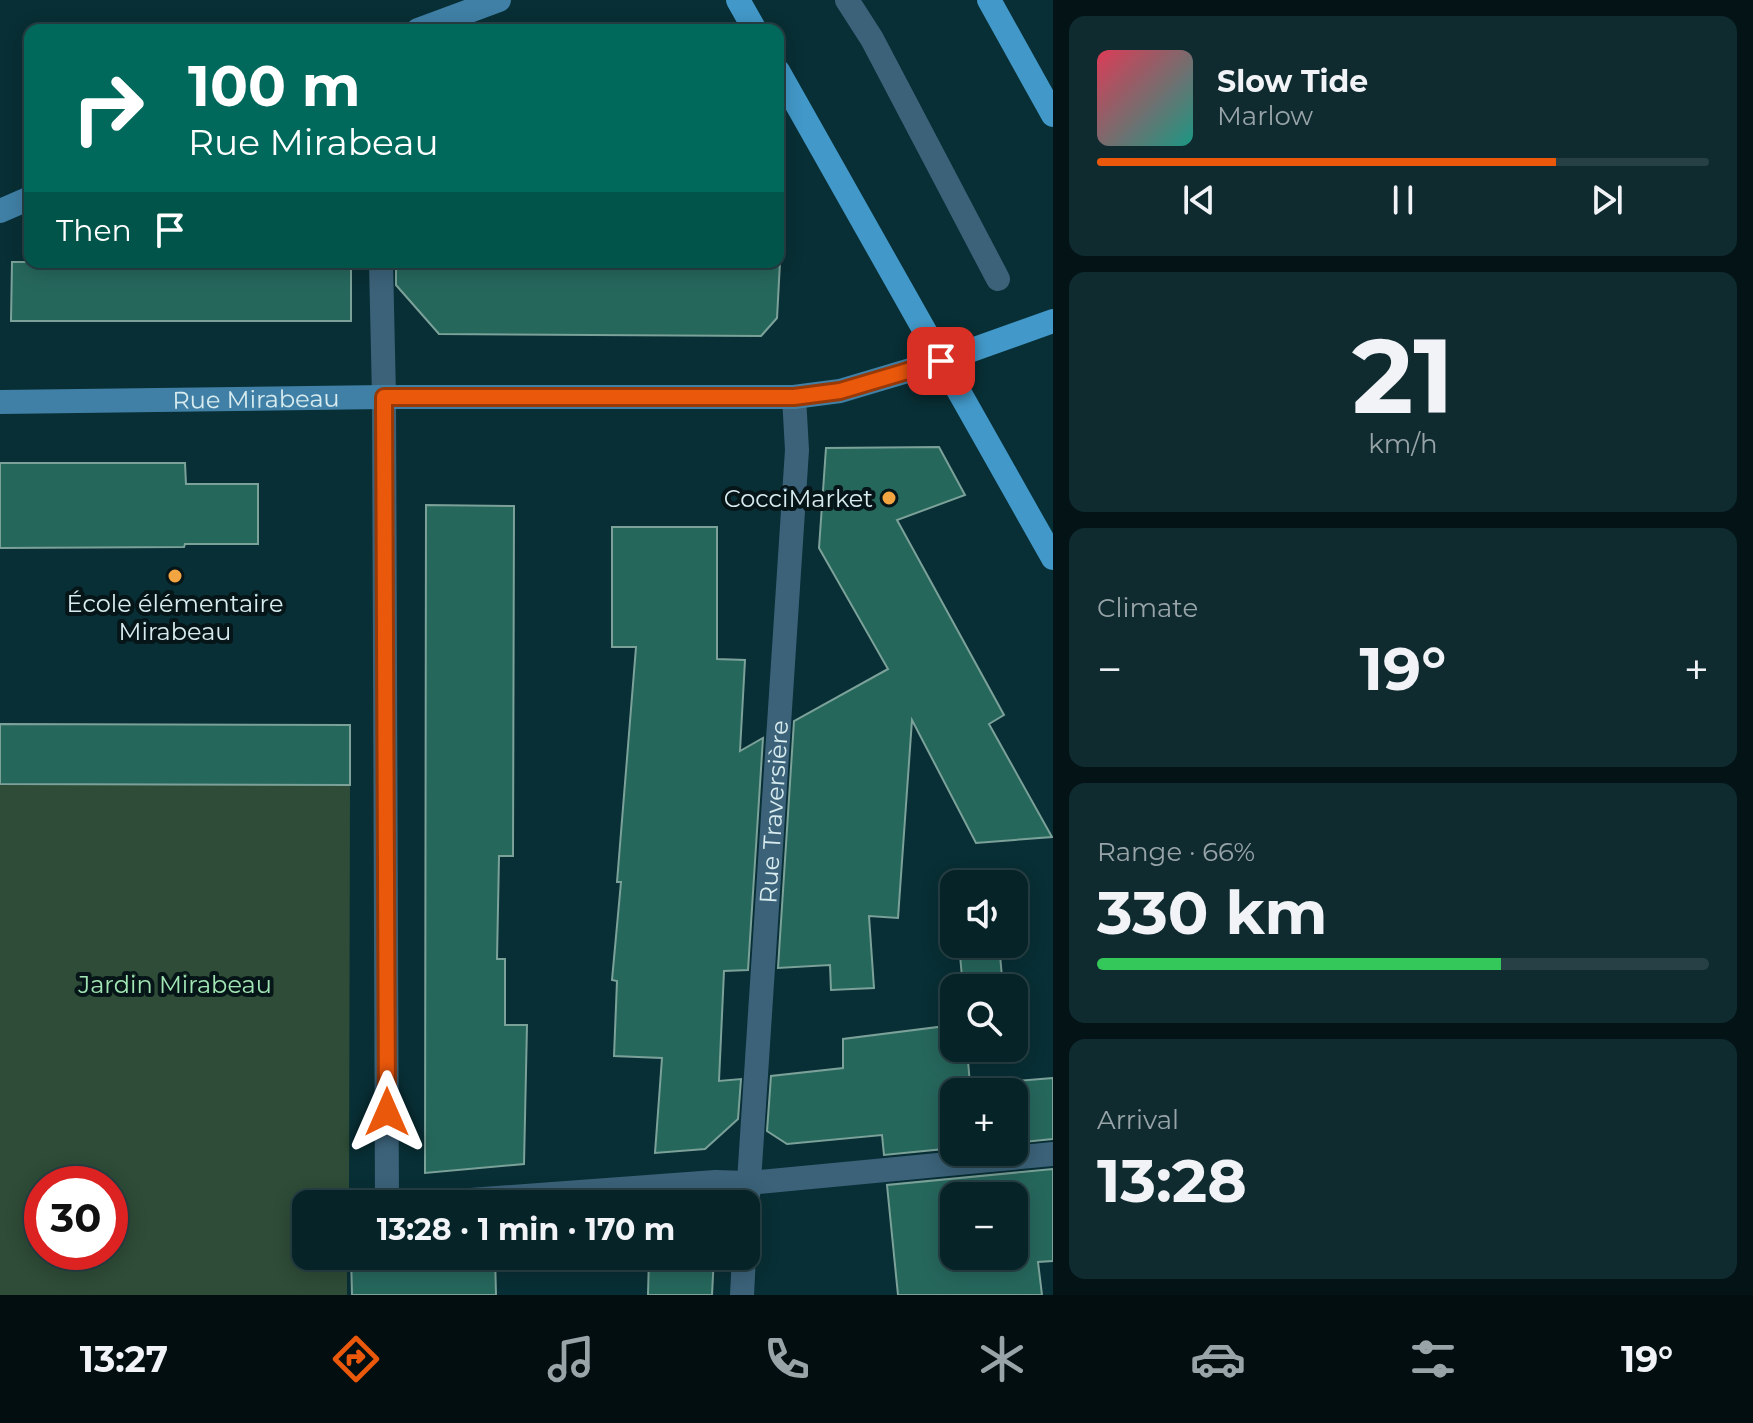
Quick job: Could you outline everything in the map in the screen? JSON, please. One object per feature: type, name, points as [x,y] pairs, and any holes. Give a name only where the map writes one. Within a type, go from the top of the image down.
[{"type":"main road","points":[[434,24],[499,0]]},
{"type":"main road","points":[[738,0],[752,24]]},
{"type":"main road","points":[[989,0],[1053,115]]},
{"type":"main road","points":[[784,82],[1053,558]]},
{"type":"main road","points":[[0,211],[24,201]]},
{"type":"main road","points":[[941,361],[1053,321]]},
{"type":"main road","name":"Rue Mirabeau","points":[[4,400],[794,397],[840,391],[941,361]]},
{"type":"street","points":[[847,0],[872,39],[998,279]]},
{"type":"street","points":[[381,268],[387,1190]]},
{"type":"street","name":"Rue Traversière","points":[[749,1190],[797,450],[794,397]]},
{"type":"street","points":[[605,1190],[699,1183],[749,1183],[1053,1154]]},
{"type":"street","points":[[742,1295],[743,1270]]},
{"type":"green space","name":"Jardin Mirabeau","points":[[0,784],[350,785],[349,1190],[292,1190],[292,1270],[347,1270],[347,1295],[0,1295]]},
{"type":"building","points":[[12,262],[24,262],[24,268],[351,268],[351,321],[11,321]]},
{"type":"building","points":[[396,268],[780,268],[777,318],[761,336],[439,334],[396,285]]},
{"type":"building","points":[[939,447],[965,495],[897,520],[1004,715],[989,724],[1052,837],[976,843],[912,720],[898,918],[869,916],[874,988],[831,990],[830,965],[778,968],[794,721],[888,669],[819,548],[826,448]]},
{"type":"building","points":[[0,463],[185,463],[186,484],[258,484],[258,544],[0,548]]},
{"type":"building","points":[[426,505],[514,506],[513,856],[499,856],[497,959],[505,959],[505,1025],[527,1025],[524,1164],[425,1173]]},
{"type":"building","points":[[612,527],[717,527],[717,659],[745,660],[740,751],[763,738],[748,970],[724,971],[719,1081],[741,1079],[738,1119],[705,1149],[655,1153],[662,1058],[614,1056],[617,981],[612,980],[621,882],[617,882],[636,647],[612,647]]},
{"type":"building","points":[[0,724],[350,725],[350,785],[0,784]]},
{"type":"building","points":[[960,958],[1000,958],[1002,974],[962,974]]},
{"type":"building","points":[[940,1027],[940,1062],[968,1062],[969,1078],[940,1078],[940,1149],[884,1155],[882,1135],[787,1144],[767,1131],[771,1076],[843,1068],[843,1039]]},
{"type":"building","points":[[1053,1078],[1053,1139],[1028,1142],[1028,1080]]},
{"type":"building","points":[[1053,1169],[1053,1261],[1038,1262],[1042,1295],[898,1295],[887,1185]]},
{"type":"building","points":[[351,1270],[495,1270],[496,1295],[352,1295]]},
{"type":"building","points":[[649,1270],[713,1270],[712,1295],[648,1295]]},
{"type":"place","name":"CocciMarket","points":[[889,498]]},
{"type":"place","name":"École élémentaire Mirabeau","points":[[175,576]]},
{"type":"route","points":[[387,1112],[384,397],[794,397],[840,391],[941,361]]}]
